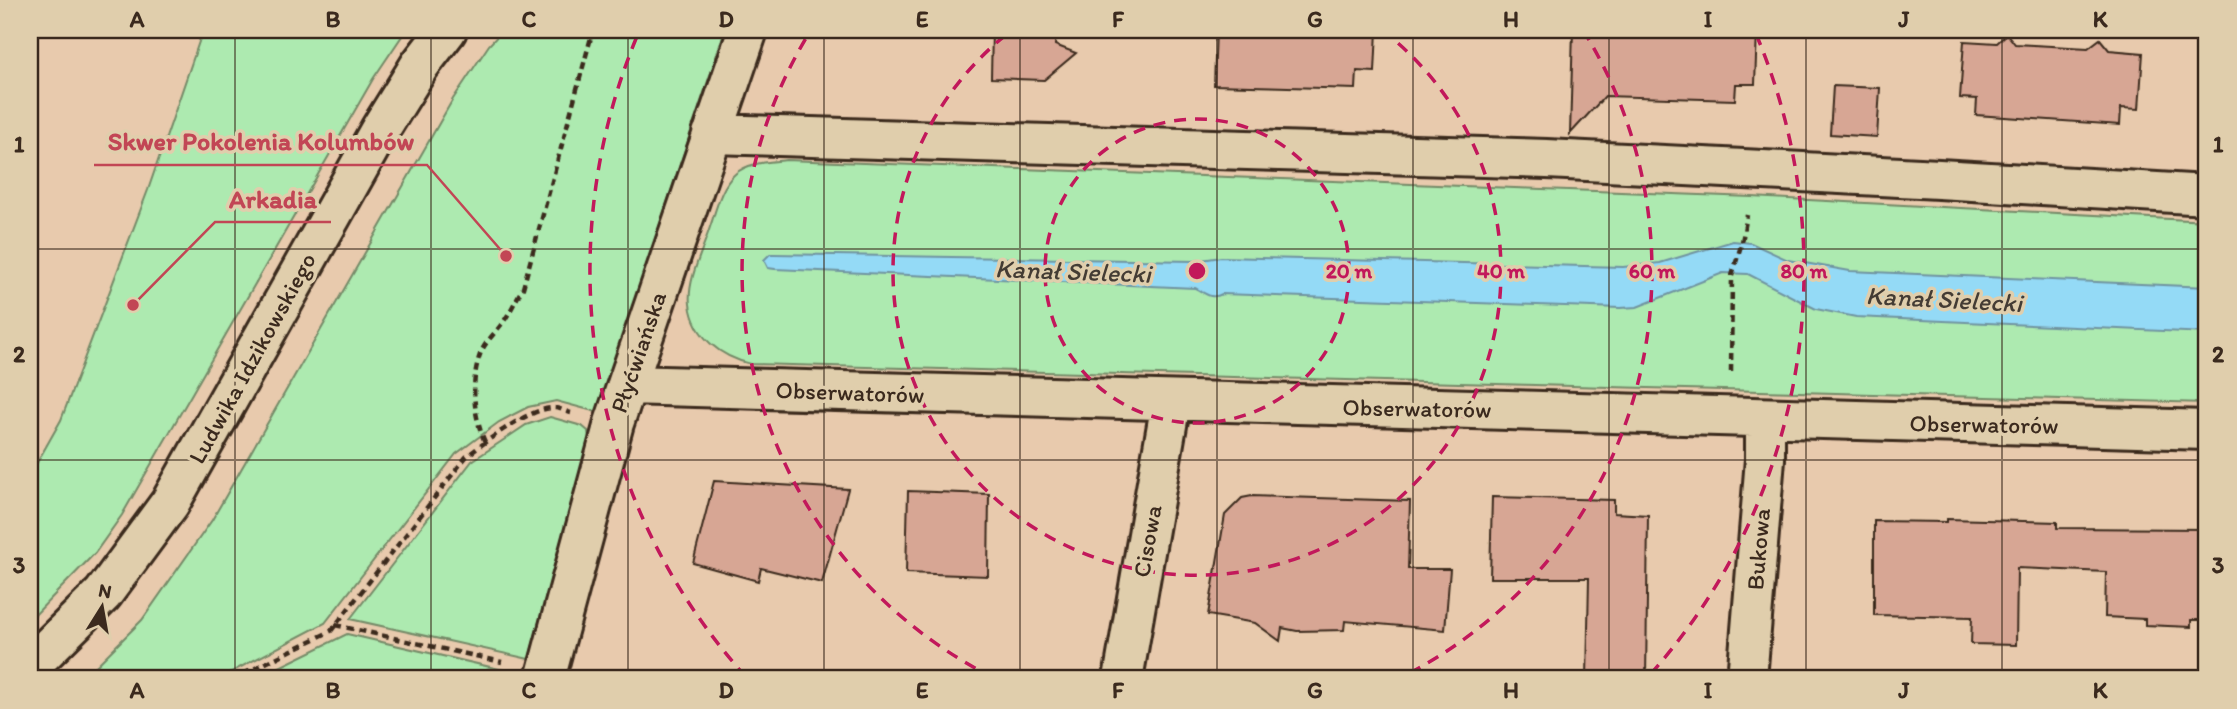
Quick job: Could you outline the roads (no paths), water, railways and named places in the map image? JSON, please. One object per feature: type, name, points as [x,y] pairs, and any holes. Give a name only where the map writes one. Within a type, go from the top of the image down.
[{"type":"street","name":"Ludwika Idzikowskiego","points":[[30,666],[103,594],[170,503],[381,128],[447,30]]},
{"type":"street","name":"Płyćwiańska","points":[[545,679],[614,423],[748,30]]},
{"type":"street","points":[[712,134],[1547,159],[2207,195]]},
{"type":"street","name":"Obserwatorów","points":[[627,385],[2207,430]]},
{"type":"street","name":"Cisowa","points":[[1123,679],[1171,402]]},
{"type":"street","name":"Bukowa","points":[[1748,679],[1765,459],[1765,419]]},
{"type":"water","name":"Kanał Sielecki","points":[[1733,241],[1751,243],[1788,260],[1850,271],[2207,287],[2207,333],[1856,317],[1816,309],[1748,274],[1723,273],[1637,307],[1620,308],[1222,294],[1215,296],[1195,288],[775,269],[768,268],[764,260],[770,254],[1195,261],[1221,257],[1623,267],[1660,263]]},
{"type":"place","name":"Skwer Pokolenia Kolumbów","points":[[506,256]]},
{"type":"place","name":"Arkadia","points":[[133,305]]}]
